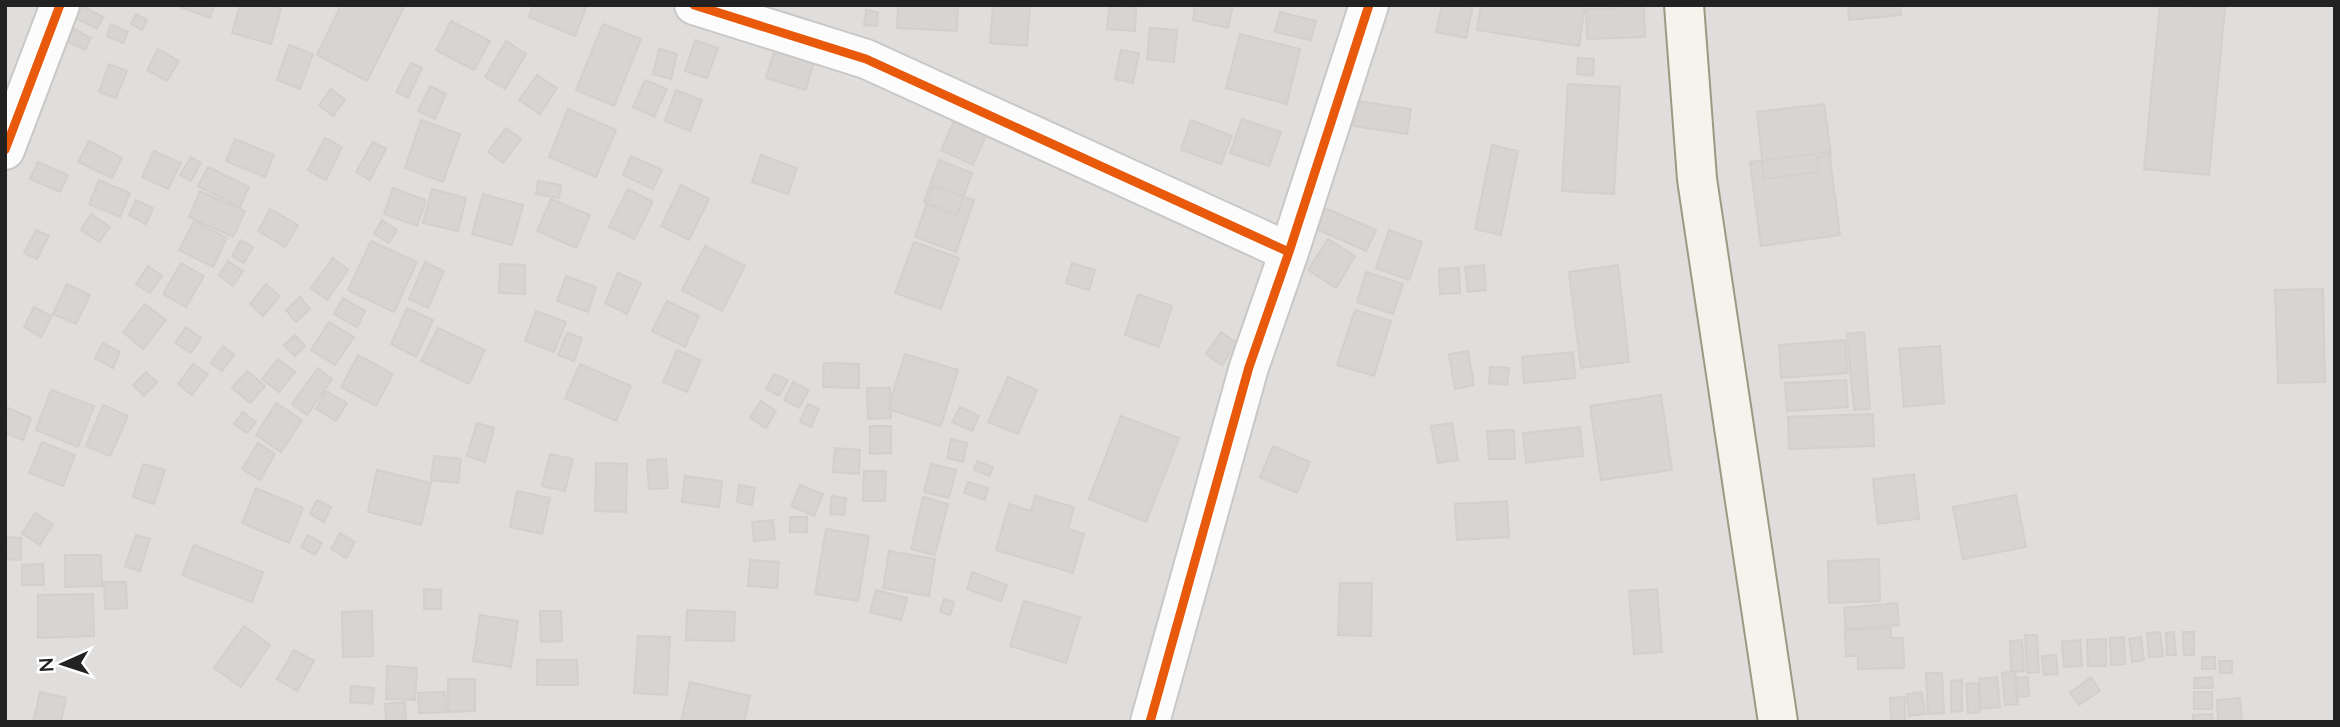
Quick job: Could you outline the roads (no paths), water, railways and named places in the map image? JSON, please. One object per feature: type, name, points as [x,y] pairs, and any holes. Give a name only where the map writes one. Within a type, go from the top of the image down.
[{"type":"main road","points":[[1684,5],[1696,179],[1778,722]]},
{"type":"street","points":[[5,150],[60,5]]},
{"type":"street","points":[[694,5],[866,59],[1289,251]]},
{"type":"street","points":[[1150,722],[1249,367],[1369,5]]}]
